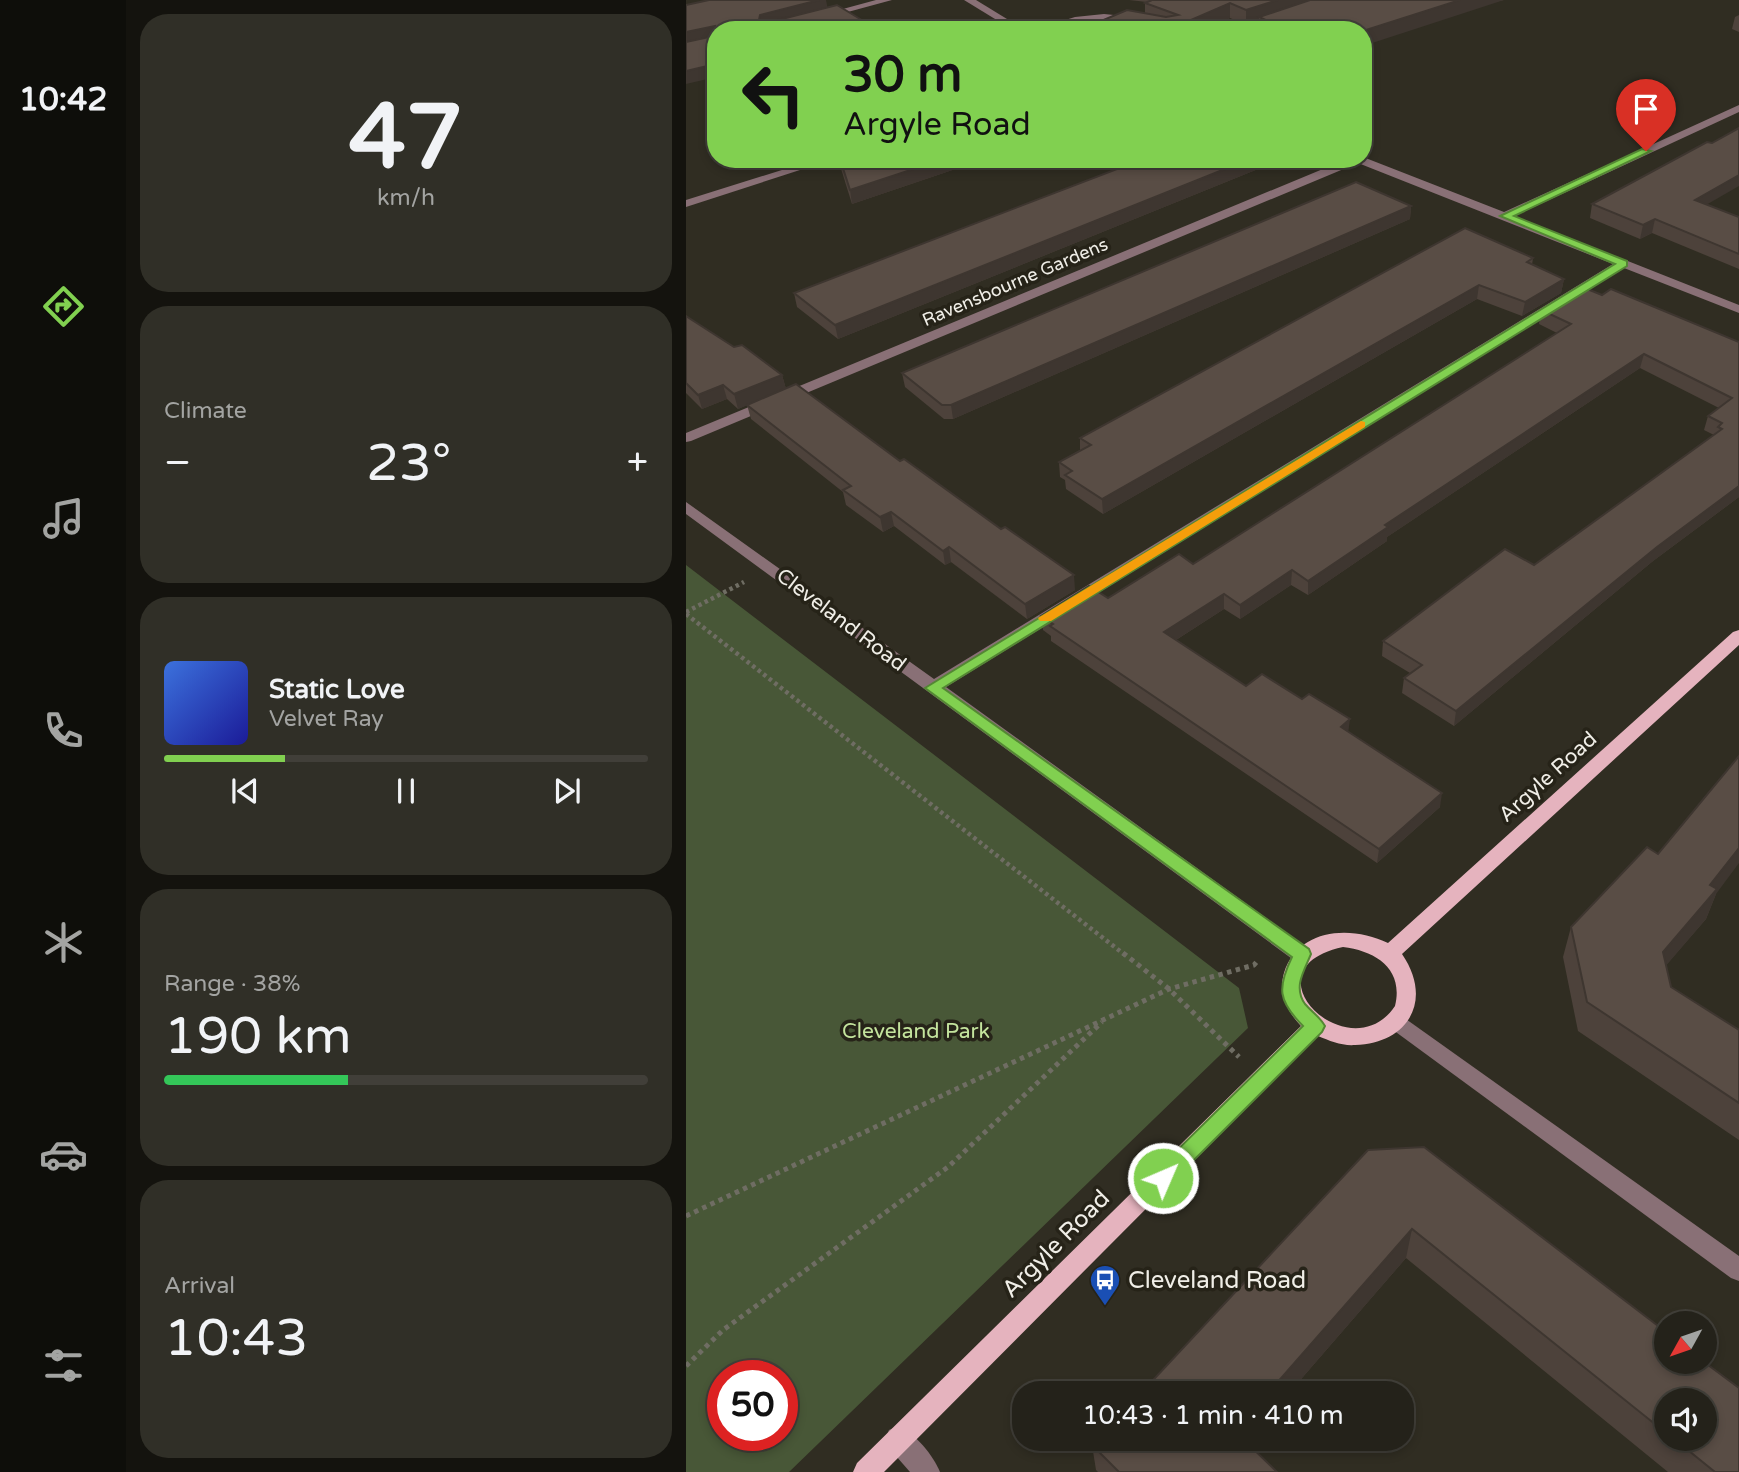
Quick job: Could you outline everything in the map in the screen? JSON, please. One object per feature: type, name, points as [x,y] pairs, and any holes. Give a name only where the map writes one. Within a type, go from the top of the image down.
[{"type":"main road","name":"Argyle Road","points":[[1389,954],[1739,636]]},
{"type":"main road","points":[[1343,939],[1369,943],[1389,954],[1406,980],[1407,1000],[1396,1021],[1369,1035],[1341,1036],[1315,1026],[1296,1007],[1290,990],[1290,979],[1302,954],[1319,944],[1343,939]]},
{"type":"main road","name":"Argyle Road","points":[[866,1472],[1315,1026]]},
{"type":"street","points":[[808,20],[887,0]]},
{"type":"street","points":[[969,0],[1005,21]]},
{"type":"street","points":[[1068,21],[1084,16],[1108,14],[1136,21]]},
{"type":"street","points":[[1274,21],[1293,15]]},
{"type":"street","points":[[1505,216],[1739,108]]},
{"type":"street","points":[[1372,164],[1739,309]]},
{"type":"street","points":[[686,204],[800,168]]},
{"type":"street","name":"Ravensbourne Gardens","points":[[686,438],[1336,168]]},
{"type":"street","points":[[932,688],[1623,263]]},
{"type":"street","name":"Cleveland Road","points":[[686,507],[1302,954]]},
{"type":"street","points":[[1396,1021],[1739,1270]]},
{"type":"street","points":[[898,1439],[928,1472]]},
{"type":"path","points":[[772,568],[686,613],[1170,989],[1262,1080]]},
{"type":"path","points":[[686,1216],[1170,989],[1254,965],[1280,938]]},
{"type":"path","points":[[686,1366],[723,1330],[948,1167],[1105,1019]]},
{"type":"green space","name":"Cleveland Park","points":[[686,565],[1239,988],[1248,1028],[789,1472],[686,1472]]},
{"type":"building","points":[[709,0],[819,0],[760,15],[759,20],[778,20],[837,5],[863,21],[707,21],[707,28],[686,32],[686,5]]},
{"type":"building","points":[[1152,0],[1278,0],[1246,10],[1230,3],[1189,21],[1101,21],[1127,10],[1166,17],[1178,15],[1145,3]]},
{"type":"building","points":[[1310,0],[1460,0],[1372,28],[1372,21],[1268,21],[1259,17]]},
{"type":"building","points":[[707,38],[707,66],[686,71],[686,42]]},
{"type":"building","points":[[1739,128],[1739,175],[1695,200],[1739,217],[1739,254],[1655,219],[1643,225],[1592,204],[1707,142],[1712,143]]},
{"type":"building","points":[[843,168],[917,168],[850,190]]},
{"type":"building","points":[[1120,168],[1228,168],[835,325],[794,293]]},
{"type":"building","points":[[1356,182],[1411,206],[951,405],[942,405],[902,373]]},
{"type":"building","points":[[1465,228],[1533,258],[1527,262],[1564,279],[1525,302],[1479,285],[1102,499],[1065,475],[1072,471],[1059,462],[1091,445],[1080,438]]},
{"type":"building","points":[[1580,286],[1602,295],[1611,289],[1739,342],[1739,486],[1657,547],[1456,711],[1404,678],[1422,665],[1383,641],[1505,549],[1534,565],[1722,429],[1718,427],[1722,423],[1708,416],[1732,398],[1644,354],[1385,525],[1388,527],[1308,581],[1292,570],[1240,605],[1224,594],[1164,632],[1246,686],[1262,674],[1302,699],[1309,694],[1350,719],[1341,727],[1442,793],[1379,849],[1050,626],[1053,624],[1041,616],[1089,586],[1108,598],[1179,554],[1193,564],[1571,324],[1541,310]]},
{"type":"building","points":[[686,316],[734,347],[742,345],[782,375],[734,394],[723,385],[698,395],[686,383]]},
{"type":"building","points":[[796,384],[900,461],[904,459],[1001,529],[1005,527],[1074,575],[1025,604],[949,547],[943,551],[891,512],[880,517],[843,490],[851,486],[747,405]]},
{"type":"building","points":[[1739,756],[1739,848],[1710,885],[1717,889],[1663,952],[1671,987],[1739,1030],[1739,1103],[1587,1002],[1571,927],[1647,847],[1658,854]]},
{"type":"building","points":[[1424,1147],[1654,1323],[1654,1374],[1717,1374],[1717,1372],[1739,1388],[1739,1472],[1715,1472],[1689,1451],[1717,1451],[1717,1388],[1654,1388],[1654,1423],[1412,1229],[1279,1381],[1152,1381],[1368,1150]]},
{"type":"building","points":[[1098,1451],[1255,1451],[1277,1472],[1119,1472]]},
{"type":"slow traffic","points":[[1046,618],[1361,425]]},
{"type":"place","name":"Cleveland Road","points":[[1105,1307]]},
{"type":"route","points":[[1163,1178],[1315,1026],[1296,1007],[1290,990],[1290,979],[1302,954],[932,688],[1623,263],[1505,216],[1646,151]]}]
